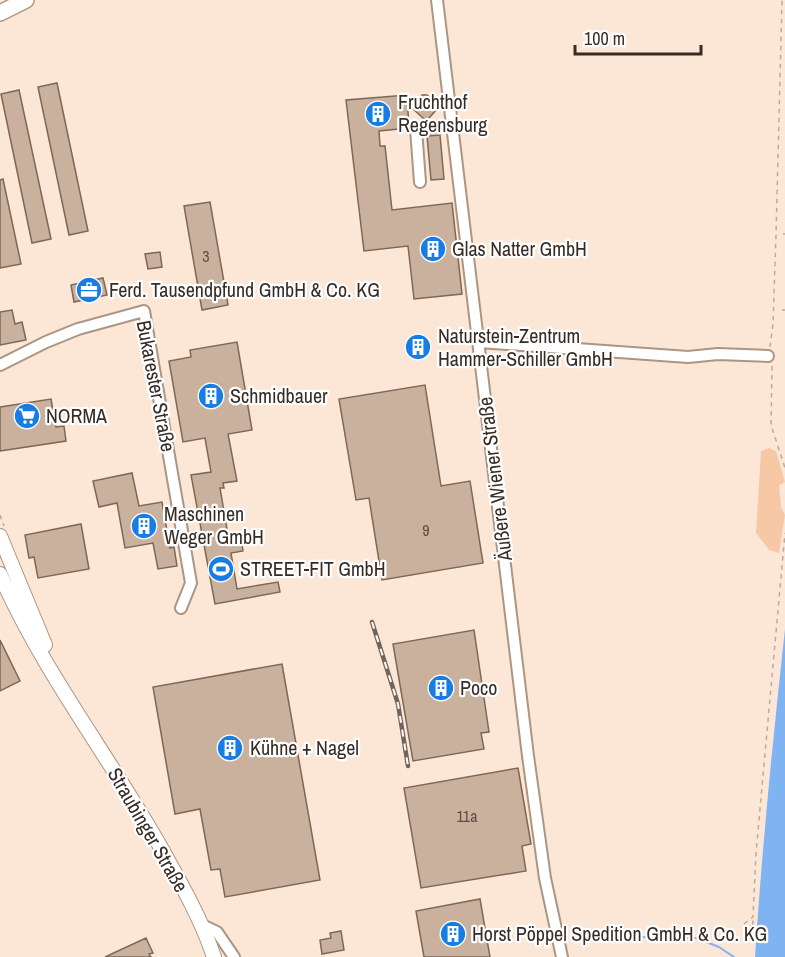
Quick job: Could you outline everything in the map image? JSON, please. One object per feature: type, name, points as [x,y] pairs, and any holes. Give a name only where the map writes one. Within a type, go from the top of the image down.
[{"type":"highway","points":[[0,13],[26,0]]},
{"type":"main road","name":"Straubinger Straße","points":[[2,531],[44,642],[75,707]]},
{"type":"main road","name":"Straubinger Straße","points":[[0,574],[40,653],[180,881],[202,925],[214,957]]},
{"type":"street","name":"Äußere Wiener Straße","points":[[437,0],[528,756],[545,878],[562,957]]},
{"type":"street","points":[[420,182],[416,129],[453,125]]},
{"type":"street","name":"Bukarester Straße","points":[[0,365],[78,329],[144,311],[191,583],[181,608]]},
{"type":"street","points":[[479,342],[688,357],[718,354],[768,356]]},
{"type":"street","points":[[202,925],[217,932],[234,957]]},
{"type":"path","points":[[782,0],[773,324],[768,356],[772,363],[773,375],[771,425],[785,468]]},
{"type":"path","points":[[0,515],[2,531]]},
{"type":"path","points":[[752,943],[756,853],[785,533]]},
{"type":"path","points":[[744,924],[753,917]]},
{"type":"shaded area","points":[[769,448],[776,451],[785,482],[779,485],[781,507],[785,515],[779,553],[769,550],[756,533],[761,451]]},
{"type":"water","points":[[785,629],[785,957],[755,957],[768,793]]},
{"type":"building","points":[[57,83],[88,231],[69,235],[38,87]]},
{"type":"building","points":[[19,90],[51,239],[32,243],[1,94]]},
{"type":"building","points":[[407,95],[409,128],[379,131],[380,146],[385,146],[392,210],[452,203],[462,294],[414,299],[408,246],[364,251],[346,100]]},
{"type":"building","points":[[422,95],[427,95],[437,103],[438,108],[429,118],[424,119],[412,108]]},
{"type":"building","points":[[440,135],[444,179],[431,180],[427,136]]},
{"type":"building","points":[[3,179],[21,264],[0,268],[0,180]]},
{"type":"building","points":[[210,202],[228,305],[202,310],[184,206]]},
{"type":"building","points":[[160,252],[162,267],[148,269],[145,254]]},
{"type":"building","name":"Ferd. Tausendpfund GmbH & Co. KG","points":[[103,278],[107,295],[74,302],[71,285]]},
{"type":"building","points":[[12,310],[15,324],[22,322],[26,340],[0,345],[0,312]]},
{"type":"building","name":"Naturstein-Zentrum Hammer-Schiller GmbH","points":[[418,341],[424,346],[419,353],[412,347]]},
{"type":"building","name":"Schmidbauer","points":[[237,342],[252,430],[228,434],[237,481],[223,483],[224,488],[220,488],[229,541],[241,539],[243,551],[231,553],[237,589],[278,582],[280,592],[215,604],[191,475],[211,472],[205,438],[183,442],[169,361],[191,357],[190,350]]},
{"type":"building","points":[[425,385],[441,486],[470,481],[483,563],[382,580],[369,498],[356,500],[339,399]]},
{"type":"building","name":"NORMA","points":[[51,399],[56,427],[64,426],[66,441],[0,451],[0,407]]},
{"type":"building","name":"Maschinen Weger GmbH","points":[[132,473],[139,506],[162,502],[170,548],[174,547],[177,566],[158,569],[153,543],[125,548],[117,503],[99,507],[93,481]]},
{"type":"building","points":[[81,524],[89,569],[38,578],[34,557],[29,558],[25,535]]},
{"type":"building","name":"Poco","points":[[474,630],[489,732],[481,733],[484,749],[413,761],[393,644]]},
{"type":"building","points":[[0,640],[20,681],[0,691]]},
{"type":"building","name":"Kühne + Nagel","points":[[282,664],[320,880],[225,897],[220,869],[211,870],[200,809],[175,814],[153,687]]},
{"type":"building","points":[[518,768],[531,844],[522,846],[526,871],[421,888],[404,788]]},
{"type":"building","name":"Horst Pöppel Spedition GmbH & Co. KG","points":[[480,899],[490,957],[424,957],[416,911]]},
{"type":"building","points":[[341,931],[344,950],[322,954],[320,940],[331,938],[330,933]]},
{"type":"building","points":[[146,938],[153,953],[149,954],[151,957],[105,957]]},
{"type":"waterway","points":[[576,936],[696,938],[719,947],[734,957]]},
{"type":"railway","points":[[372,622],[398,704],[408,766]]},
{"type":"place","name":"Fruchthof Regensburg","points":[[378,114]]},
{"type":"place","name":"Glas Natter GmbH","points":[[433,249]]},
{"type":"place","name":"Ferd. Tausendpfund GmbH & Co. KG","points":[[89,290]]},
{"type":"place","name":"Naturstein-Zentrum Hammer-Schiller GmbH","points":[[418,347]]},
{"type":"place","name":"Schmidbauer","points":[[211,396]]},
{"type":"place","name":"NORMA","points":[[27,416]]},
{"type":"place","name":"Maschinen Weger GmbH","points":[[144,526]]},
{"type":"place","name":"STREET-FIT GmbH","points":[[221,569]]},
{"type":"place","name":"Poco","points":[[441,688]]},
{"type":"place","name":"Kühne + Nagel","points":[[230,748]]},
{"type":"place","name":"Horst Pöppel Spedition GmbH & Co. KG","points":[[453,934]]}]
